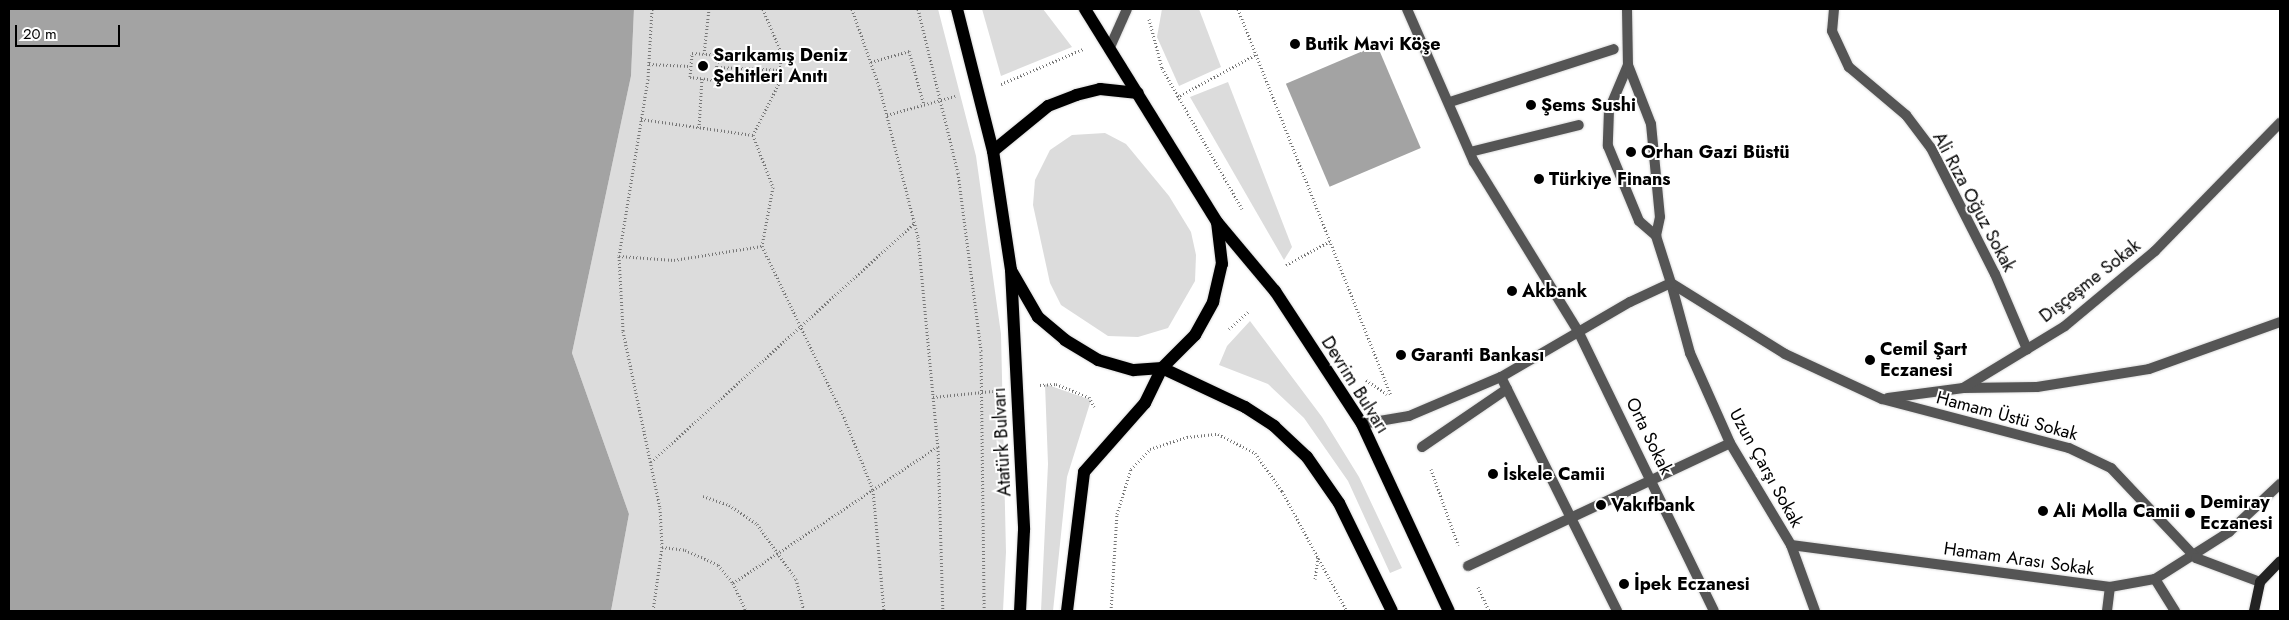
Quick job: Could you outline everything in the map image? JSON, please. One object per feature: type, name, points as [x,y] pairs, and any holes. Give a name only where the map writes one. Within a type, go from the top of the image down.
[{"type":"main road","name":"Atatürk Bulvarı","points":[[957,9],[993,151],[1011,270],[1024,530],[1020,611]]},
{"type":"main road","points":[[1068,611],[1084,472],[1144,403],[1162,368],[1195,335],[1213,302],[1222,264],[1217,222],[1111,45],[1085,9]]},
{"type":"main road","points":[[993,151],[1026,121],[1055,103],[1100,88],[1138,93]]},
{"type":"main road","name":"Devrim Bulvarı","points":[[1217,222],[1275,291],[1362,424],[1449,611]]},
{"type":"main road","name":"Atatürk Bulvarı","points":[[1011,270],[1038,317],[1065,340],[1098,360],[1134,370],[1162,368]]},
{"type":"main road","points":[[1162,368],[1245,407],[1274,426],[1307,457],[1340,503],[1392,611]]},
{"type":"main road","points":[[2254,611],[2260,582],[2280,561]]},
{"type":"street","points":[[1111,45],[1127,9]]},
{"type":"street","name":"Orta Sokak","points":[[1407,9],[1450,102],[1470,152],[1578,331],[1653,481],[1714,611]]},
{"type":"street","points":[[1627,9],[1628,64],[1652,124],[1660,217],[1656,236],[1639,221],[1608,146],[1609,110],[1628,64]]},
{"type":"street","name":"Ali Rıza Oğuz Sokak","points":[[1834,9],[1832,31],[1849,67],[1906,116],[1931,148],[1995,274],[2027,349]]},
{"type":"street","points":[[1450,102],[1614,49]]},
{"type":"street","name":"Dışçeşme Sokak","points":[[1882,399],[1963,388],[2065,326],[2155,251],[2280,123]]},
{"type":"street","points":[[1470,152],[1579,125]]},
{"type":"street","name":"Uzun Çarşı Sokak","points":[[1656,236],[1690,353],[1730,443],[1791,545],[1815,611]]},
{"type":"street","points":[[1362,424],[1409,416],[1501,378],[1578,331],[1671,283]]},
{"type":"street","name":"Hamam Üstü Sokak","points":[[1671,283],[1785,354],[1882,399],[2069,448],[2111,468],[2193,554],[2260,582]]},
{"type":"street","points":[[1963,388],[2037,387],[2149,370],[2280,322]]},
{"type":"street","points":[[1501,378],[1618,611]]},
{"type":"street","points":[[1422,447],[1507,389]]},
{"type":"street","points":[[1468,566],[1573,521],[1730,443]]},
{"type":"street","name":"Hamam Arası Sokak","points":[[1791,545],[2110,587],[2155,579],[2229,532],[2280,484]]},
{"type":"street","points":[[2155,579],[2175,611]]},
{"type":"street","points":[[2106,611],[2110,587]]},
{"type":"path","points":[[652,9],[649,64],[642,119],[618,256],[623,332],[660,508],[662,547],[653,611]]},
{"type":"path","points":[[704,54],[708,9]]},
{"type":"path","points":[[763,9],[782,52],[780,81],[753,135],[773,187],[762,246],[801,325],[873,490],[884,566],[884,611]]},
{"type":"path","points":[[852,9],[887,115],[915,223],[938,446],[943,611]]},
{"type":"path","points":[[918,9],[958,173],[983,391],[984,611]]},
{"type":"path","points":[[1150,9],[1152,42],[1178,97],[1243,212]]},
{"type":"path","points":[[1238,9],[1332,240],[1391,396]]},
{"type":"path","points":[[997,85],[1084,49]]},
{"type":"path","points":[[871,62],[909,51],[924,105]]},
{"type":"path","points":[[692,53],[704,54],[718,55],[716,80],[690,77],[692,53]]},
{"type":"path","points":[[1178,97],[1257,54]]},
{"type":"path","points":[[649,64],[691,66]]},
{"type":"path","points":[[717,67],[781,70]]},
{"type":"path","points":[[699,128],[702,78]]},
{"type":"path","points":[[887,115],[956,96]]},
{"type":"path","points":[[642,119],[753,135]]},
{"type":"path","points":[[650,462],[915,223]]},
{"type":"path","points":[[1286,273],[1282,267],[1332,240]]},
{"type":"path","points":[[618,256],[674,260],[762,246]]},
{"type":"path","points":[[1359,374],[1373,388],[1400,399]]},
{"type":"path","points":[[1040,385],[1048,382],[1070,389],[1088,397],[1094,408]]},
{"type":"path","points":[[933,398],[996,390]]},
{"type":"path","points":[[1111,611],[1117,514],[1131,469],[1150,449],[1187,437],[1218,434],[1255,453],[1318,557],[1347,611]]},
{"type":"path","points":[[733,583],[938,446]]},
{"type":"path","points":[[1422,447],[1447,522],[1490,611]]},
{"type":"path","points":[[703,496],[729,505],[757,524],[780,552],[796,579],[804,611]]},
{"type":"path","points":[[662,547],[704,556],[733,583],[746,611]]},
{"type":"path","points":[[1316,579],[1318,557]]},
{"type":"shaded area","points":[[9,9],[634,9],[631,76],[572,353],[629,514],[611,611],[9,611]]},
{"type":"shaded area","points":[[634,9],[938,9],[976,156],[1001,334],[1006,552],[1003,611],[611,611],[629,514],[572,353],[631,76]]},
{"type":"shaded area","points":[[982,9],[1043,9],[1072,47],[1001,76]]},
{"type":"shaded area","points":[[1162,9],[1199,9],[1221,67],[1179,86],[1157,37]]},
{"type":"shaded area","points":[[1377,45],[1421,148],[1330,187],[1286,84]]},
{"type":"shaded area","points":[[1228,82],[1292,247],[1284,260],[1190,97]]},
{"type":"shaded area","points":[[1105,133],[1126,144],[1169,196],[1191,232],[1196,255],[1195,281],[1168,328],[1138,337],[1108,336],[1061,305],[1050,283],[1033,205],[1035,180],[1050,150],[1072,135]]},
{"type":"shaded area","points":[[1250,321],[1322,417],[1359,477],[1402,568],[1390,573],[1348,481],[1304,418],[1268,384],[1219,365],[1227,346]]},
{"type":"shaded area","points":[[1045,384],[1091,400],[1067,477],[1053,611],[1041,611],[1048,464]]},
{"type":"place","name":"Butik Mavi Köşe","points":[[1295,44]]},
{"type":"place","name":"Sarıkamış Deniz Şehitleri Anıtı","points":[[703,66]]},
{"type":"place","name":"Şems Sushi","points":[[1531,105]]},
{"type":"place","name":"Orhan Gazi Büstü","points":[[1631,152]]},
{"type":"place","name":"Türkiye Finans","points":[[1539,179]]},
{"type":"place","name":"Akbank","points":[[1512,291]]},
{"type":"place","name":"Garanti Bankası","points":[[1401,355]]},
{"type":"place","name":"Cemil Şart Eczanesi","points":[[1870,360]]},
{"type":"place","name":"İskele Camii","points":[[1493,474]]},
{"type":"place","name":"Vakıfbank","points":[[1601,505]]},
{"type":"place","name":"Ali Molla Camii","points":[[2043,511]]},
{"type":"place","name":"Demiray Eczanesi","points":[[2190,513]]},
{"type":"place","name":"İpek Eczanesi","points":[[1624,584]]}]
